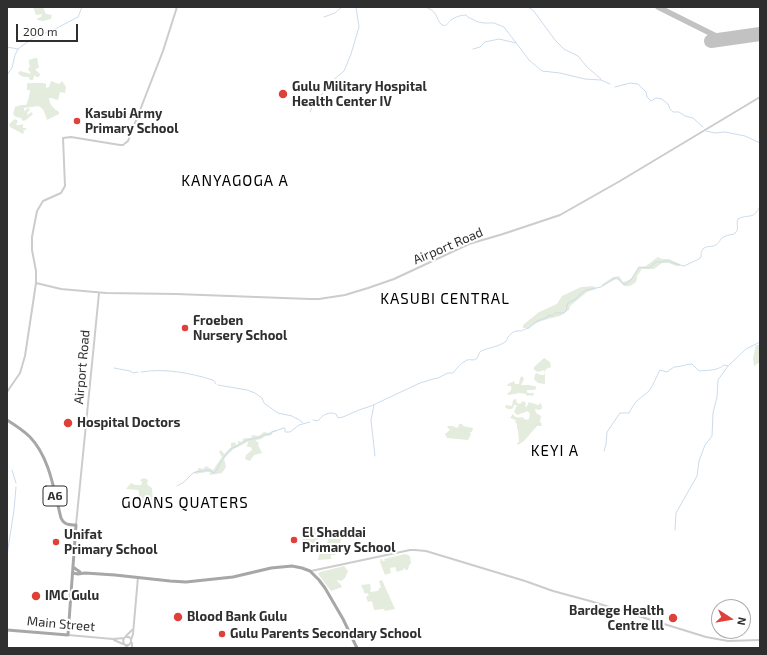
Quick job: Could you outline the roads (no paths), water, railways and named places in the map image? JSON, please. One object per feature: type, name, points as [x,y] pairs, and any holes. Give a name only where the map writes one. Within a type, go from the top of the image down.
[{"type":"main road","name":"A6","points":[[7,420],[28,435],[36,445],[47,466],[61,518],[64,523],[76,525]]},
{"type":"main road","points":[[68,635],[76,525]]},
{"type":"main road","points":[[73,572],[186,582],[233,577],[271,568],[292,566],[302,568],[310,571],[319,580],[329,594],[357,648]]},
{"type":"main road","points":[[74,567],[79,573]]},
{"type":"main road","points":[[73,578],[79,573]]},
{"type":"main road","name":"Main Street","points":[[7,630],[68,635]]},
{"type":"street","points":[[7,392],[19,376],[24,361],[36,283],[36,271],[32,250],[32,234],[37,211],[44,200],[61,192],[65,186],[63,138],[67,137],[120,145],[123,145],[128,141],[161,57],[177,7]]},
{"type":"street","name":"Airport Road","points":[[36,283],[61,289],[99,293],[198,294],[314,299],[345,295],[400,276],[469,244],[560,215],[760,97]]},
{"type":"street","name":"Airport Road","points":[[76,525],[99,293]]},
{"type":"street","points":[[310,571],[410,550],[426,551],[706,637],[728,641],[760,640]]},
{"type":"street","points":[[132,648],[131,641],[138,577]]},
{"type":"street","points":[[125,645],[123,642],[125,637],[133,629]]},
{"type":"street","name":"Main Street","points":[[68,635],[113,639]]},
{"type":"street","points":[[113,639],[125,637],[130,638],[131,641]]},
{"type":"street","points":[[113,639],[128,648]]},
{"type":"street","points":[[125,645],[129,645],[131,641]]},
{"type":"waterway","points":[[7,75],[12,68],[18,49],[33,38],[78,17],[82,7]]},
{"type":"waterway","points":[[324,17],[335,13],[342,7]]},
{"type":"waterway","points":[[310,112],[315,101],[323,93],[326,86],[344,71],[359,27],[356,7]]},
{"type":"waterway","points":[[426,7],[434,12],[439,22],[443,25],[446,25],[456,17],[466,15],[478,22],[494,23],[504,27],[529,60],[542,71],[560,73],[585,79],[601,80],[610,84]]},
{"type":"waterway","points":[[528,7],[533,10],[555,40],[564,49],[578,56],[587,67],[601,79]]},
{"type":"waterway","points":[[473,49],[480,47],[485,42],[499,39],[516,43]]},
{"type":"waterway","points":[[7,47],[18,49]]},
{"type":"waterway","points":[[615,87],[630,83],[638,84],[646,92],[647,97],[651,101],[656,98],[662,99],[668,104],[673,112],[679,112],[685,116],[693,118],[703,127]]},
{"type":"waterway","points":[[706,131],[715,133],[725,132],[745,136],[760,143]]},
{"type":"waterway","points":[[523,330],[529,328],[537,321],[548,317],[548,315],[552,316],[555,313],[564,313],[568,303],[576,299],[586,290],[601,287],[615,278],[619,279],[623,284],[625,284],[631,280],[639,267],[649,268],[656,262],[665,261],[684,266],[699,259],[704,248],[715,245],[722,238],[734,234],[738,228],[738,219],[755,214],[760,206]]},
{"type":"waterway","points":[[313,420],[318,421],[328,413],[336,414],[338,418],[343,417],[371,406],[420,383],[438,378],[448,373],[453,373],[465,361],[476,359],[481,351],[502,344],[516,331],[522,331]]},
{"type":"waterway","points":[[675,530],[676,513],[697,476],[699,461],[705,445],[712,436],[713,413],[717,397],[718,380],[728,366],[746,349],[760,342]]},
{"type":"waterway","points":[[604,451],[607,432],[620,413],[629,413],[636,402],[649,391],[660,370],[667,372],[674,367],[690,364],[692,364],[699,371],[715,369],[724,365],[728,366]]},
{"type":"waterway","points":[[114,368],[133,373],[138,372]]},
{"type":"waterway","points":[[141,372],[177,372],[213,380],[216,384]]},
{"type":"waterway","points":[[218,385],[247,390],[255,393],[262,398],[264,403],[278,413],[292,416],[303,423]]},
{"type":"waterway","points":[[374,405],[371,420],[375,456]]},
{"type":"waterway","points":[[177,486],[184,482],[193,473],[209,470],[214,473],[230,449],[247,440],[267,434],[268,435],[284,428],[285,432],[290,432],[299,425],[310,422]]},
{"type":"waterway","points":[[12,470],[16,483]]},
{"type":"waterway","points":[[7,555],[16,487]]},
{"type":"place","name":"Gulu Military Hospital Health Center IV","points":[[283,94]]},
{"type":"place","name":"Kasubi Army Primary School","points":[[77,121]]},
{"type":"place","name":"Froeben Nursery School","points":[[185,328]]},
{"type":"place","name":"Hospital Doctors","points":[[68,423]]},
{"type":"place","name":"El Shaddai Primary School","points":[[294,540]]},
{"type":"place","name":"Unifat Primary School","points":[[56,542]]},
{"type":"place","name":"IMC Gulu","points":[[36,596]]},
{"type":"place","name":"Blood Bank Gulu","points":[[178,617]]},
{"type":"place","name":"Bardege Health Centre lll","points":[[673,618]]},
{"type":"place","name":"Gulu Parents Secondary School","points":[[222,634]]},
{"type":"district","name":"KANYAGOGA A","points":[[235,181]]},
{"type":"district","name":"KASUBI CENTRAL","points":[[445,299]]},
{"type":"district","name":"KEYI A","points":[[555,451]]},
{"type":"district","name":"GOANS QUATERS","points":[[185,503]]}]
